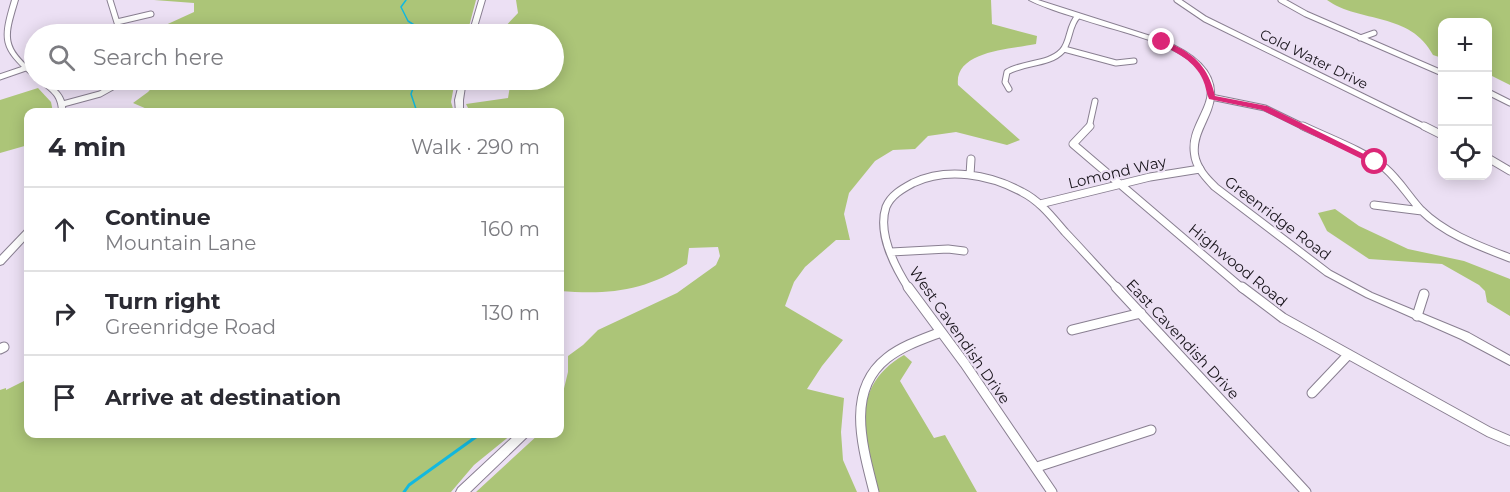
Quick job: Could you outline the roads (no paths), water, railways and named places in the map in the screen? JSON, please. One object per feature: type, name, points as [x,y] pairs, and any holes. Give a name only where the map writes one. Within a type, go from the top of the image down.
[{"type":"street","points":[[15,0],[5,34],[6,45],[10,54],[24,66]]},
{"type":"street","points":[[110,0],[117,22],[151,14]]},
{"type":"street","points":[[475,24],[482,0]]},
{"type":"street","points":[[1032,0],[1153,39],[1183,53],[1200,67],[1208,83],[1211,97],[1194,147],[1200,169]]},
{"type":"street","name":"Cold Water Drive","points":[[1177,0],[1205,19],[1438,133]]},
{"type":"street","points":[[1281,0],[1306,14],[1441,72]]},
{"type":"street","points":[[1009,89],[1005,82],[1010,70],[1021,64],[1053,57],[1064,50],[1070,23],[1078,16]]},
{"type":"street","points":[[1360,38],[1374,33]]},
{"type":"street","points":[[1064,50],[1116,63],[1134,61]]},
{"type":"street","points":[[0,77],[24,69]]},
{"type":"street","points":[[53,90],[57,93],[62,108],[107,90]]},
{"type":"street","points":[[460,108],[461,90]]},
{"type":"street","points":[[1492,94],[1510,103]]},
{"type":"street","points":[[1211,97],[1265,108],[1362,154],[1394,177],[1422,211],[1454,234],[1510,258]]},
{"type":"street","name":"Highwood Road","points":[[1095,101],[1091,125],[1073,144],[1250,295],[1283,318],[1348,355],[1489,432],[1510,441]]},
{"type":"street","points":[[969,175],[971,159]]},
{"type":"street","points":[[1492,160],[1510,171]]},
{"type":"street","name":"Lomond Way","points":[[1040,204],[1179,171],[1200,169]]},
{"type":"street","name":"Greenridge Road","points":[[1200,169],[1215,187],[1315,265],[1369,295],[1465,336],[1510,361]]},
{"type":"street","name":"West Cavendish Drive","points":[[1040,204],[1015,187],[991,179],[969,175],[929,177],[910,184],[894,196],[885,216],[891,252],[908,289],[941,332],[1052,492]]},
{"type":"street","name":"East Cavendish Drive","points":[[1040,204],[1306,492]]},
{"type":"street","points":[[1374,205],[1394,210],[1422,211]]},
{"type":"street","points":[[0,262],[24,236]]},
{"type":"street","points":[[891,252],[948,249],[964,251]]},
{"type":"street","points":[[1417,316],[1424,294]]},
{"type":"street","points":[[1072,330],[1141,313]]},
{"type":"street","points":[[874,492],[861,444],[858,412],[862,393],[874,369],[890,355],[916,340],[941,332]]},
{"type":"street","points":[[1312,393],[1348,355]]},
{"type":"street","points":[[1037,468],[1151,430]]},
{"type":"street","points":[[462,492],[519,438]]},
{"type":"waterway","points":[[406,0],[401,7],[408,21],[413,24]]},
{"type":"waterway","points":[[412,90],[411,94],[416,108]]},
{"type":"waterway","points":[[404,492],[409,485],[474,438]]}]
